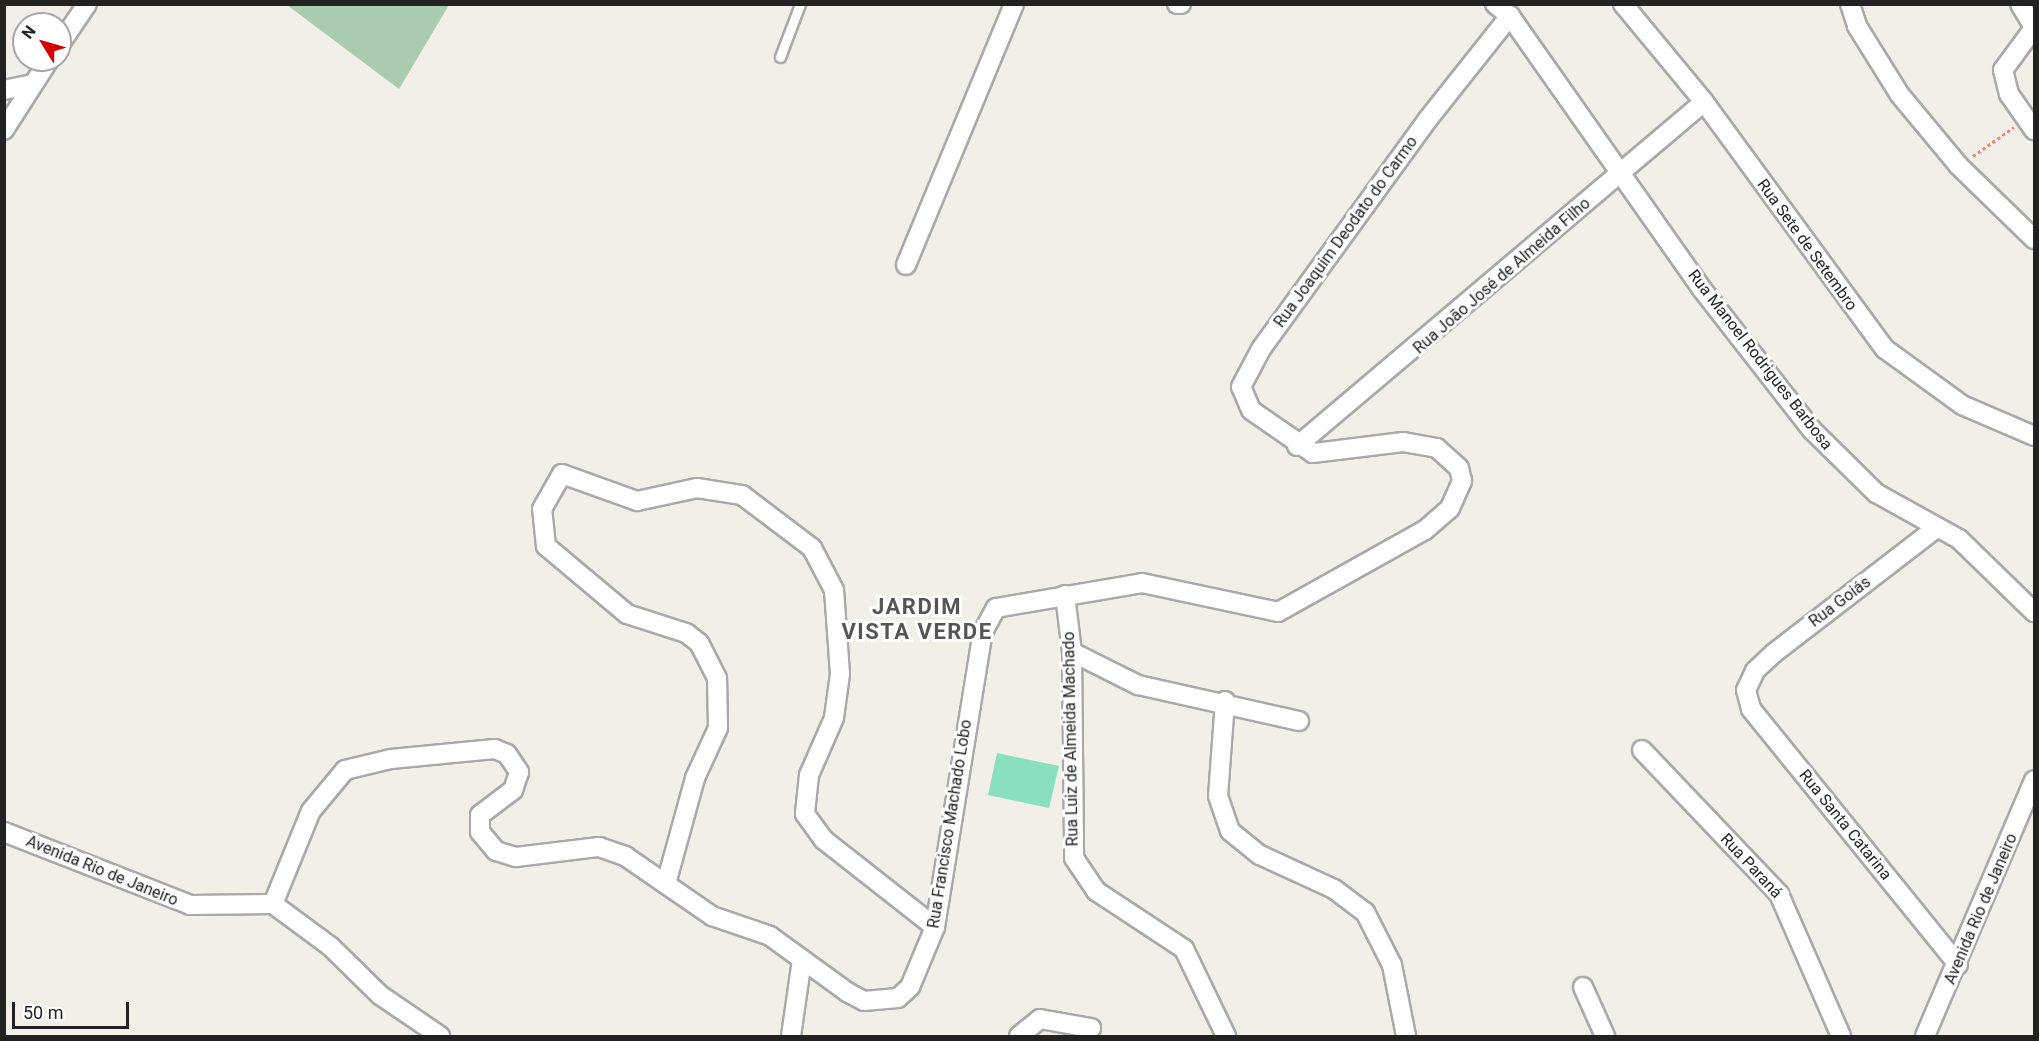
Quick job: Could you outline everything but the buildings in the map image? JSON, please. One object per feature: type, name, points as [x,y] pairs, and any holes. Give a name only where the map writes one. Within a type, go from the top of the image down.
[{"type":"street","points":[[72,26],[87,4]]},
{"type":"street","points":[[906,265],[940,174],[969,120],[1014,4]]},
{"type":"street","name":"Rua Sete de Setembro","points":[[1623,4],[1704,102],[1885,349],[1962,405],[2034,436]]},
{"type":"street","points":[[1850,4],[1857,26],[1900,96],[1959,166],[2034,239]]},
{"type":"street","points":[[2020,4],[2034,27],[2003,70],[2009,94],[2030,124]]},
{"type":"street","name":"Rua Manoel Rodrigues Barbosa","points":[[1503,10],[1621,174],[1812,430],[1876,493],[1973,550],[2034,612]]},
{"type":"street","name":"Rua Joaquim Deodato do Carmo","points":[[1297,446],[1251,410],[1241,387],[1245,373],[1470,60],[1503,10]]},
{"type":"street","points":[[4,130],[41,72]]},
{"type":"street","points":[[4,90],[33,84]]},
{"type":"street","name":"Rua João José de Almeida Filho","points":[[1297,446],[1704,102]]},
{"type":"street","points":[[1065,595],[1107,585],[1168,584],[1264,613],[1293,608],[1425,530],[1450,508],[1462,482],[1450,456],[1418,443],[1325,454],[1297,446]]},
{"type":"street","points":[[667,880],[695,778],[718,728],[717,678],[699,643],[686,633],[627,614],[546,546],[542,509],[562,474],[637,501],[697,488],[742,495],[812,548],[834,590],[840,674],[834,718],[809,775],[805,814],[824,840],[935,927]]},
{"type":"street","name":"Rua Goiás","points":[[1748,680],[1790,640],[1935,529]]},
{"type":"street","name":"Rua Luiz de Almeida Machado","points":[[1065,595],[1072,652],[1074,858],[1096,891],[1184,949],[1223,1030]]},
{"type":"street","name":"Rua Francisco Machado Lobo","points":[[273,904],[311,811],[345,770],[391,759],[495,749],[507,754],[519,772],[513,789],[480,815],[480,832],[496,850],[516,857],[599,847],[667,880],[712,916],[770,936],[846,992],[882,1002],[910,987],[935,927],[958,767],[989,615],[1006,603],[1065,595]]},
{"type":"street","points":[[1072,652],[1138,685],[1226,701],[1299,721]]},
{"type":"street","name":"Rua Santa Catarina","points":[[1748,680],[1751,710],[1958,965]]},
{"type":"street","points":[[1226,701],[1218,796],[1230,831],[1260,855],[1353,900],[1375,926],[1392,965],[1406,1036]]},
{"type":"street","name":"Rua Paraná","points":[[1642,750],[1779,894],[1840,1036]]},
{"type":"street","name":"Avenida Rio de Janeiro","points":[[1925,1036],[1958,965],[2034,780]]},
{"type":"street","name":"Avenida Rio de Janeiro","points":[[4,832],[190,905],[273,904]]},
{"type":"street","points":[[273,904],[330,946],[380,995],[440,1036]]},
{"type":"street","points":[[791,1036],[801,960]]},
{"type":"street","points":[[1583,987],[1605,1036]]},
{"type":"street","points":[[1019,1036],[1040,1019],[1091,1028]]},
{"type":"lane","points":[[780,57],[800,4]]},
{"type":"path","points":[[1959,166],[2030,124]]},
{"type":"green space","points":[[287,5],[449,5],[399,89]]},
{"type":"green space","points":[[997,753],[1059,766],[1049,808],[988,795]]},
{"type":"district","name":"JARDIM VISTA VERDE","points":[[917,618]]}]
